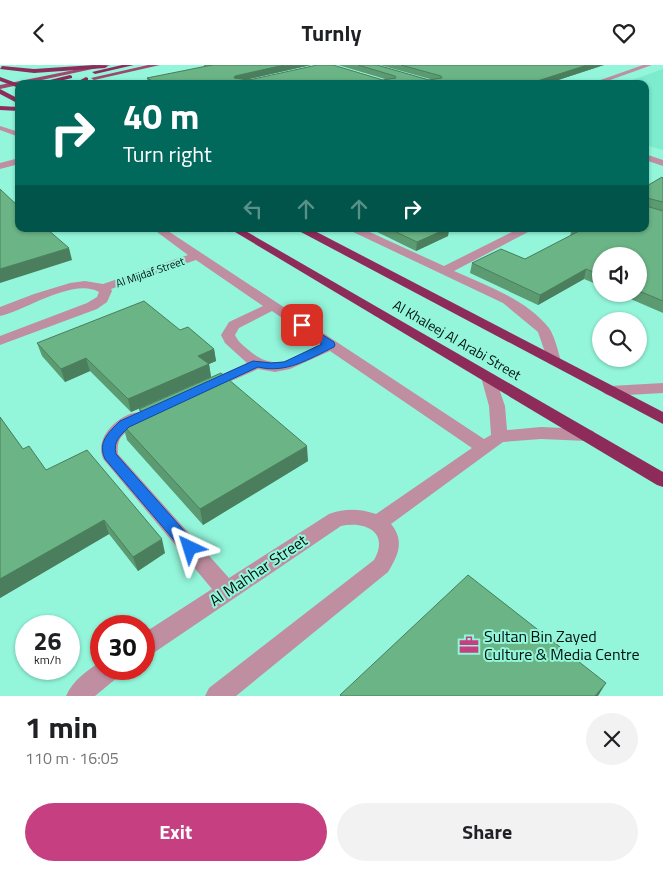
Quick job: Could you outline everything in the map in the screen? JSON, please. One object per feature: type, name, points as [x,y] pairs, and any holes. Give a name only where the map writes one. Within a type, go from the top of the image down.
[{"type":"highway","points":[[1,68],[34,71],[107,65]]},
{"type":"highway","points":[[57,80],[130,65]]},
{"type":"highway","points":[[1,68],[23,80]]},
{"type":"highway","points":[[0,79],[15,87]]},
{"type":"highway","points":[[1,91],[15,88]]},
{"type":"highway","points":[[1,91],[15,100]]},
{"type":"highway","points":[[0,108],[15,109]]},
{"type":"highway","name":"Al Khaleej Al Arabi Street","points":[[240,232],[663,480]]},
{"type":"highway","name":"Al Khaleej Al Arabi Street","points":[[309,232],[663,419]]},
{"type":"main road","points":[[41,80],[107,65]]},
{"type":"main road","points":[[82,80],[157,65]]},
{"type":"main road","points":[[1,91],[15,88]]},
{"type":"street","points":[[604,80],[649,65]]},
{"type":"street","points":[[0,128],[15,133]]},
{"type":"street","points":[[649,158],[663,163]]},
{"type":"street","points":[[0,166],[15,162]]},
{"type":"street","points":[[163,232],[483,447]]},
{"type":"street","points":[[361,232],[507,301],[531,318],[544,331],[554,361]]},
{"type":"street","points":[[444,271],[520,232]]},
{"type":"street","name":"Al Mijdaf Street","points":[[0,312],[76,285],[92,284],[103,288],[198,255]]},
{"type":"street","name":"Al Mijdaf Street","points":[[0,341],[99,303],[106,295],[103,288]]},
{"type":"street","points":[[273,306],[229,329],[228,335],[230,340],[257,364],[271,367],[286,365],[330,345]]},
{"type":"street","points":[[195,392],[257,364]]},
{"type":"street","points":[[488,377],[497,406],[499,437]]},
{"type":"street","points":[[610,391],[663,388]]},
{"type":"street","points":[[151,412],[124,424],[116,431],[110,439],[108,447],[110,456],[227,591]]},
{"type":"street","points":[[217,696],[381,567],[387,559],[390,540],[378,523],[483,447],[499,437],[541,433],[587,435]]},
{"type":"street","name":"Al Mahhar Street","points":[[155,639],[336,519],[358,516],[378,523]]},
{"type":"street","points":[[78,696],[94,680]]},
{"type":"shaded area","points":[[663,69],[663,150],[649,146],[649,80],[632,80]]},
{"type":"building","points":[[212,65],[284,65],[235,76],[234,78],[249,80],[151,80],[147,78]]},
{"type":"building","points":[[317,65],[333,65],[383,80],[249,80]]},
{"type":"building","points":[[358,65],[377,65],[429,80],[383,80],[396,78],[395,76]]},
{"type":"building","points":[[401,65],[587,65],[540,80],[429,80],[442,78],[441,76]]},
{"type":"building","points":[[662,177],[663,202],[649,198],[649,185]]},
{"type":"building","points":[[0,189],[15,203],[15,232],[50,232],[69,248],[0,269]]},
{"type":"building","points":[[649,207],[663,211],[663,301],[647,294],[647,247],[592,247],[592,271],[586,269],[540,295],[472,263],[501,249],[525,259],[577,232],[649,232]]},
{"type":"building","points":[[396,232],[439,232],[417,242]]},
{"type":"building","points":[[144,301],[180,330],[188,327],[214,349],[198,356],[209,364],[128,399],[86,358],[61,369],[37,343]]},
{"type":"building","points":[[221,373],[307,446],[200,509],[123,425],[145,414],[139,409]]},
{"type":"building","points":[[0,417],[23,449],[29,446],[46,470],[87,450],[162,539],[133,557],[104,520],[0,579]]},
{"type":"building","name":"Sultan Bin Zayed Culture & Media Centre","points":[[468,575],[606,683],[595,696],[340,695]]},
{"type":"place","name":"Sultan Bin Zayed Culture & Media Centre","points":[[469,645]]},
{"type":"route","points":[[190,548],[115,463],[110,456],[108,447],[110,439],[124,424],[257,364],[279,367],[330,345],[302,325]]}]
